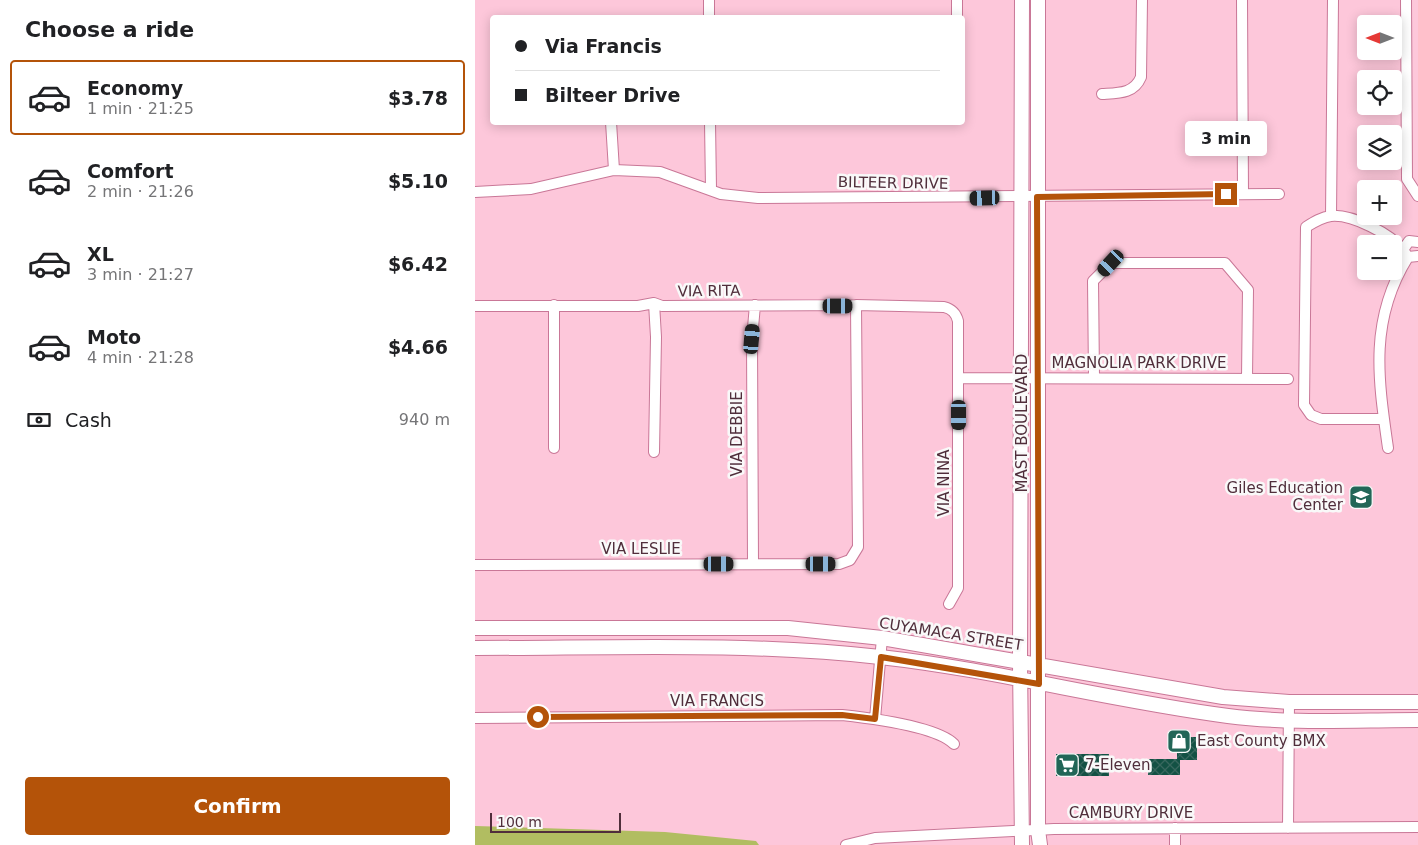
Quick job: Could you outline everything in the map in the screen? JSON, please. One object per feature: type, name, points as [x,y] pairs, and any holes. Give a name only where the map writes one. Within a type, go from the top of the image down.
[{"type":"main road","name":"MAST BOULEVARD","points":[[1022,0],[1020,662],[1022,845]]},
{"type":"main road","name":"MAST BOULEVARD","points":[[1038,0],[1038,830],[1040,845]]},
{"type":"main road","name":"CUYAMACA STREET","points":[[475,628],[788,628],[882,638],[1223,697],[1289,702],[1418,702]]},
{"type":"main road","points":[[475,648],[787,649],[881,657],[1227,716],[1289,720],[1418,720]]},
{"type":"street","points":[[709,0],[709,15]]},
{"type":"street","points":[[957,0],[957,15]]},
{"type":"street","points":[[1102,94],[1128,91],[1136,86],[1141,77],[1142,0]]},
{"type":"street","points":[[1243,0],[1243,194]]},
{"type":"street","points":[[1331,216],[1333,0]]},
{"type":"street","points":[[1406,0],[1407,179],[1418,196]]},
{"type":"street","points":[[611,125],[613,170]]},
{"type":"street","points":[[710,125],[711,188]]},
{"type":"street","name":"BILTEER DRIVE","points":[[475,192],[515,191],[613,170],[660,172],[711,188],[721,194],[739,198],[1021,198],[1279,194]]},
{"type":"street","points":[[1384,419],[1321,419],[1311,415],[1304,404],[1306,227],[1331,216],[1356,220],[1414,249],[1398,274],[1381,322],[1378,355],[1388,448]]},
{"type":"street","points":[[1094,378],[1093,281],[1111,263],[1225,263],[1247,290],[1247,378]]},
{"type":"street","points":[[654,303],[656,338],[655,452]]},
{"type":"street","name":"VIA RITA","points":[[475,306],[638,306],[654,303],[662,306],[755,304],[849,306],[856,304],[944,307]]},
{"type":"street","name":"VIA DEBBIE","points":[[753,564],[752,339],[755,304]]},
{"type":"street","name":"VIA LESLIE","points":[[475,565],[843,563],[853,557],[858,547],[856,304]]},
{"type":"street","points":[[554,305],[554,448]]},
{"type":"street","name":"VIA NINA","points":[[944,307],[953,311],[958,321],[959,378],[958,588],[949,604]]},
{"type":"street","name":"MAGNOLIA PARK DRIVE","points":[[959,378],[1289,379]]},
{"type":"street","points":[[875,719],[882,638]]},
{"type":"street","points":[[1288,828],[1289,702]]},
{"type":"street","name":"VIA FRANCIS","points":[[475,718],[842,715],[875,719],[946,736],[954,744]]},
{"type":"street","name":"CAMBURY DRIVE","points":[[846,845],[875,838],[938,841],[1021,830],[1418,827]]},
{"type":"street","points":[[1175,828],[1175,845]]},
{"type":"green space","points":[[475,826],[665,832],[756,841],[759,845],[475,845]]},
{"type":"building","points":[[1177,737],[1197,737],[1197,760],[1180,760],[1180,775],[1148,775],[1148,759],[1177,759]]},
{"type":"building","points":[[1056,754],[1109,754],[1109,776],[1056,776]]},
{"type":"place","name":"Giles Education Center","points":[[1361,497]]},
{"type":"place","name":"East County BMX","points":[[1179,741]]},
{"type":"place","name":"7-Eleven","points":[[1067,765]]},
{"type":"route","points":[[538,717],[842,715],[875,719],[881,657],[1003,676],[1039,684],[1037,197],[1226,194]]}]
